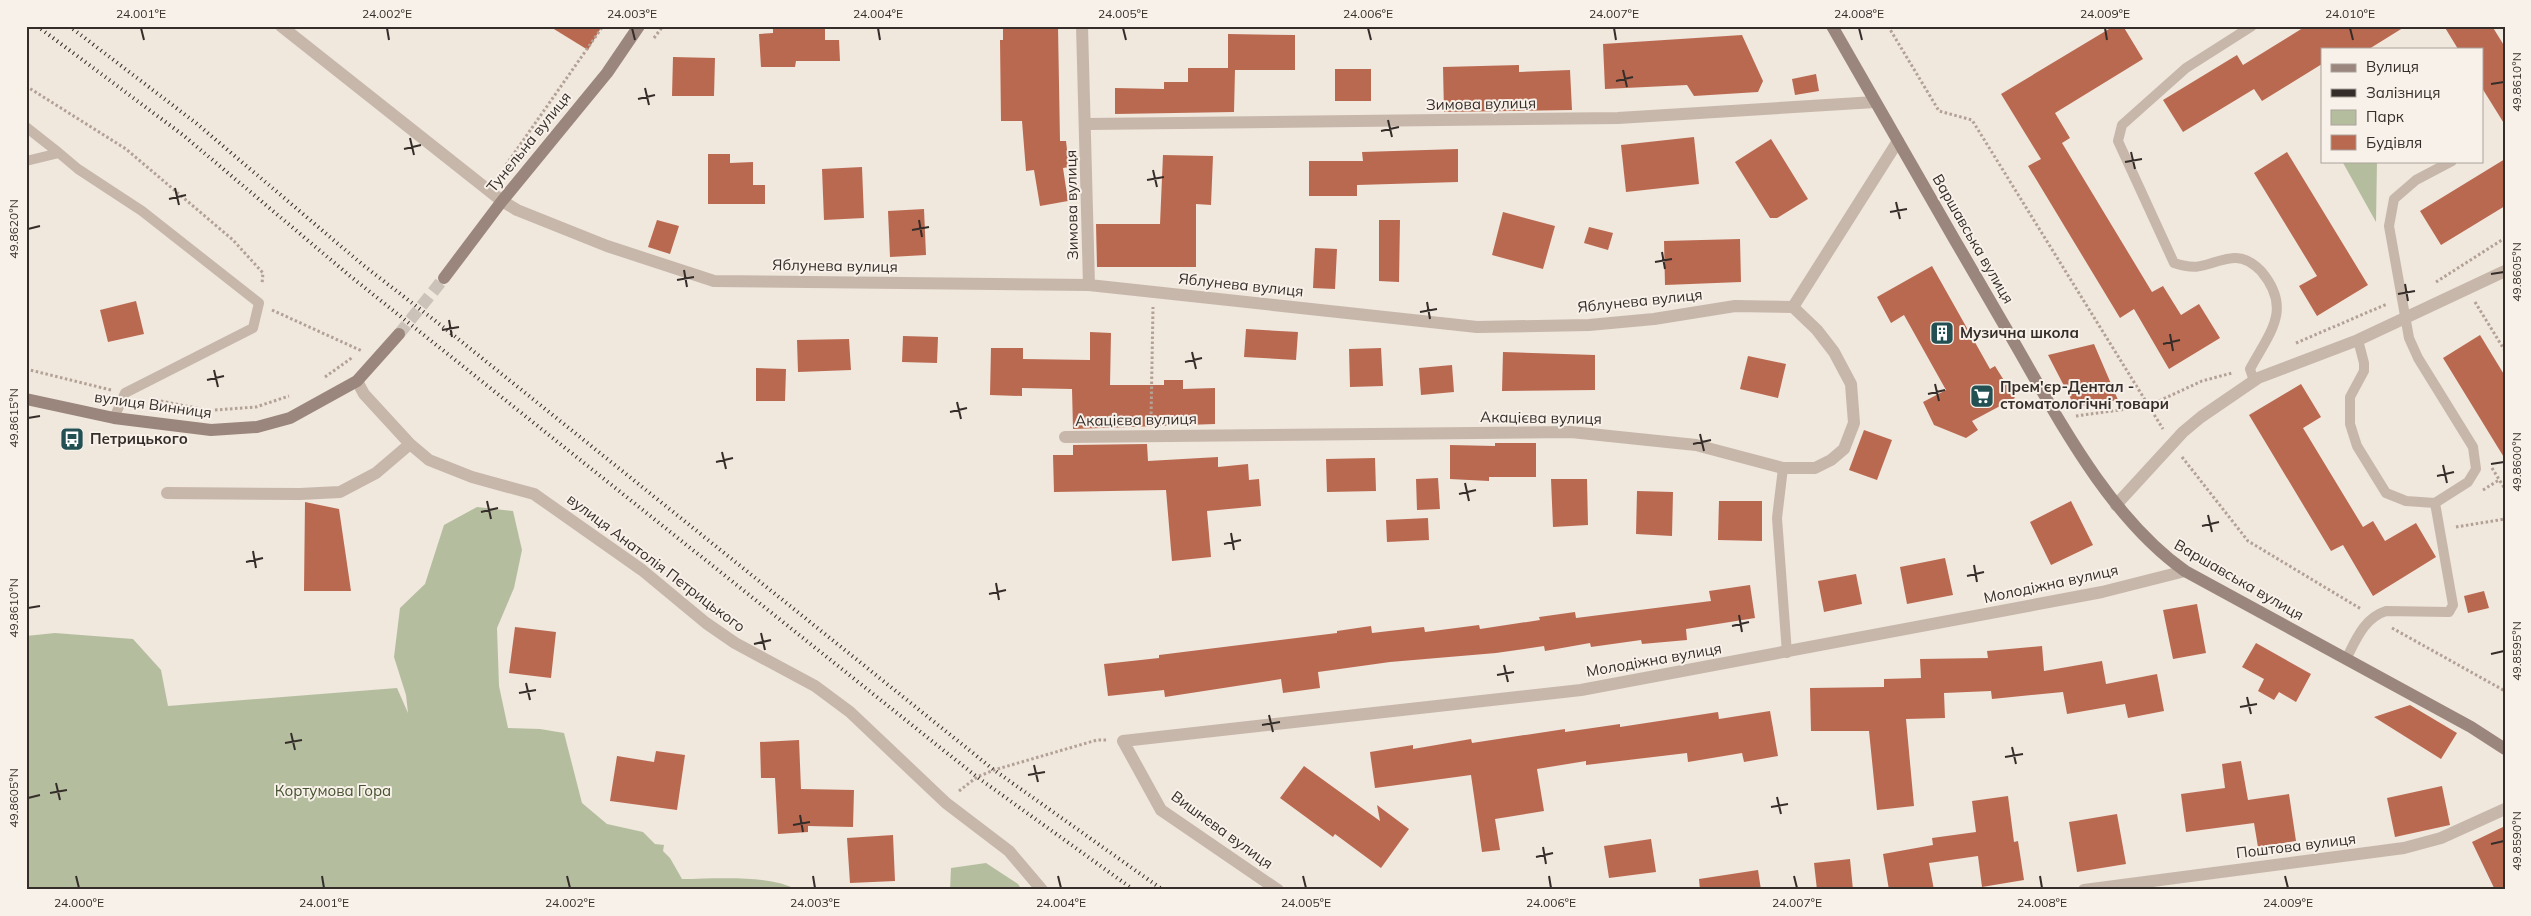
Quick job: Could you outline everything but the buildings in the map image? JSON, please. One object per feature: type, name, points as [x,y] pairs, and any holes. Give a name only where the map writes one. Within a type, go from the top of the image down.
[{"type":"street","name":"Яблунева вулиця","points":[[281,26],[502,201],[517,210],[607,246],[714,281],[1089,285],[1477,327],[1589,325],[1654,319],[1735,306],[1793,307]]},
{"type":"street","name":"Тунельна вулиця","points":[[444,278],[502,201],[607,73],[639,26]]},
{"type":"street","name":"Зимова вулиця","points":[[1082,26],[1087,124],[1089,285]]},
{"type":"street","name":"Варшавська вулиця","points":[[1832,26],[2061,422],[2116,505],[2161,554],[2185,571],[2471,727],[2505,749]]},
{"type":"street","name":"Зимова вулиця","points":[[1087,124],[1618,118],[1875,102]]},
{"type":"street","points":[[1793,307],[1898,142]]},
{"type":"street","points":[[2116,505],[2173,443],[2200,417],[2252,375],[2358,340],[2505,271]]},
{"type":"street","name":"Акацієва вулиця","points":[[1065,437],[1571,432],[1696,445],[1783,468],[1815,468],[1831,460],[1844,449],[1854,423],[1851,384],[1834,352],[1816,330],[1793,307]]},
{"type":"street","points":[[357,381],[399,334]]},
{"type":"street","name":"вулиця Винниця","points":[[26,399],[114,418],[211,430],[257,427],[290,418],[357,381]]},
{"type":"street","name":"вулиця Анатолія Петрицького","points":[[357,381],[364,394],[410,444],[428,460],[472,477],[534,494],[642,570],[706,623],[735,643],[815,686],[850,712],[946,803],[1009,851],[1042,890]]},
{"type":"street","points":[[168,493],[300,494],[340,492],[376,473],[410,444]]},
{"type":"street","name":"Молодіжна вулиця","points":[[1123,741],[1581,690],[1786,653],[2102,592],[2185,571]]},
{"type":"street","name":"Вишнева вулиця","points":[[1123,741],[1161,810],[1278,890]]},
{"type":"street","name":"Поштова вулиця","points":[[2084,890],[2404,848],[2441,838],[2505,810]]},
{"type":"lane","points":[[2252,26],[2186,68],[2122,125],[2118,141],[2174,263],[2190,268],[2235,258],[2253,263],[2268,280],[2276,297],[2278,316],[2252,375]]},
{"type":"lane","points":[[26,127],[78,169],[142,211],[259,304],[254,328],[125,393],[114,418]]},
{"type":"lane","points":[[26,161],[59,153]]},
{"type":"lane","points":[[2358,340],[2364,370],[2350,398],[2350,424],[2357,446],[2386,493],[2406,501],[2435,503],[2468,482],[2476,469],[2473,447],[2418,358],[2409,338],[2404,320],[2388,226],[2394,199],[2416,180],[2450,162]]},
{"type":"lane","points":[[1783,468],[1777,518],[1786,653]]},
{"type":"lane","points":[[2346,659],[2364,626],[2374,616],[2386,611],[2449,612],[2453,605],[2435,503]]},
{"type":"path","points":[[489,190],[603,26]]},
{"type":"path","points":[[1888,26],[1939,112],[1972,120],[2148,406],[2173,443],[2248,541],[2442,658],[2505,691]]},
{"type":"path","points":[[26,86],[126,149],[233,240],[263,273],[259,304],[362,351]]},
{"type":"path","points":[[2429,288],[2505,238]]},
{"type":"path","points":[[1151,436],[1153,292]]},
{"type":"path","points":[[2472,297],[2505,351]]},
{"type":"path","points":[[2289,347],[2305,338],[2401,299]]},
{"type":"path","points":[[319,381],[369,344]]},
{"type":"path","points":[[26,369],[208,411],[256,407],[297,393]]},
{"type":"path","points":[[2072,416],[2148,406],[2202,381],[2252,375]]},
{"type":"path","points":[[2490,466],[2505,489]]},
{"type":"path","points":[[2440,530],[2505,519]]},
{"type":"path","points":[[946,803],[977,777],[994,770],[1097,740],[1123,741]]},
{"type":"green space","points":[[2343,162],[2377,162],[2376,222]]},
{"type":"green space","name":"Кортумова Гора","points":[[477,507],[513,511],[522,550],[514,588],[497,628],[499,686],[508,728],[540,729],[564,733],[582,803],[607,824],[643,832],[655,844],[664,845],[663,851],[670,858],[682,879],[757,879],[786,885],[798,890],[26,890],[26,636],[55,633],[133,639],[161,670],[168,706],[397,688],[408,713],[406,695],[394,657],[400,608],[425,584],[444,525]]},
{"type":"green space","points":[[986,863],[1018,884],[1022,890],[950,890],[951,868]]},
{"type":"tunnel","points":[[399,334],[444,278]]},
{"type":"railway","points":[[37,26],[183,135],[350,276],[977,777],[1134,890]]},
{"type":"railway","points":[[69,26],[196,123],[363,265],[447,330],[994,770],[1163,890]]},
{"type":"place","name":"Музична школа","points":[[1942,333]]},
{"type":"place","name":"Прем'єр-Дентал - стоматологічні товари","points":[[1982,396]]},
{"type":"place","name":"Петрицького","points":[[72,439]]}]
